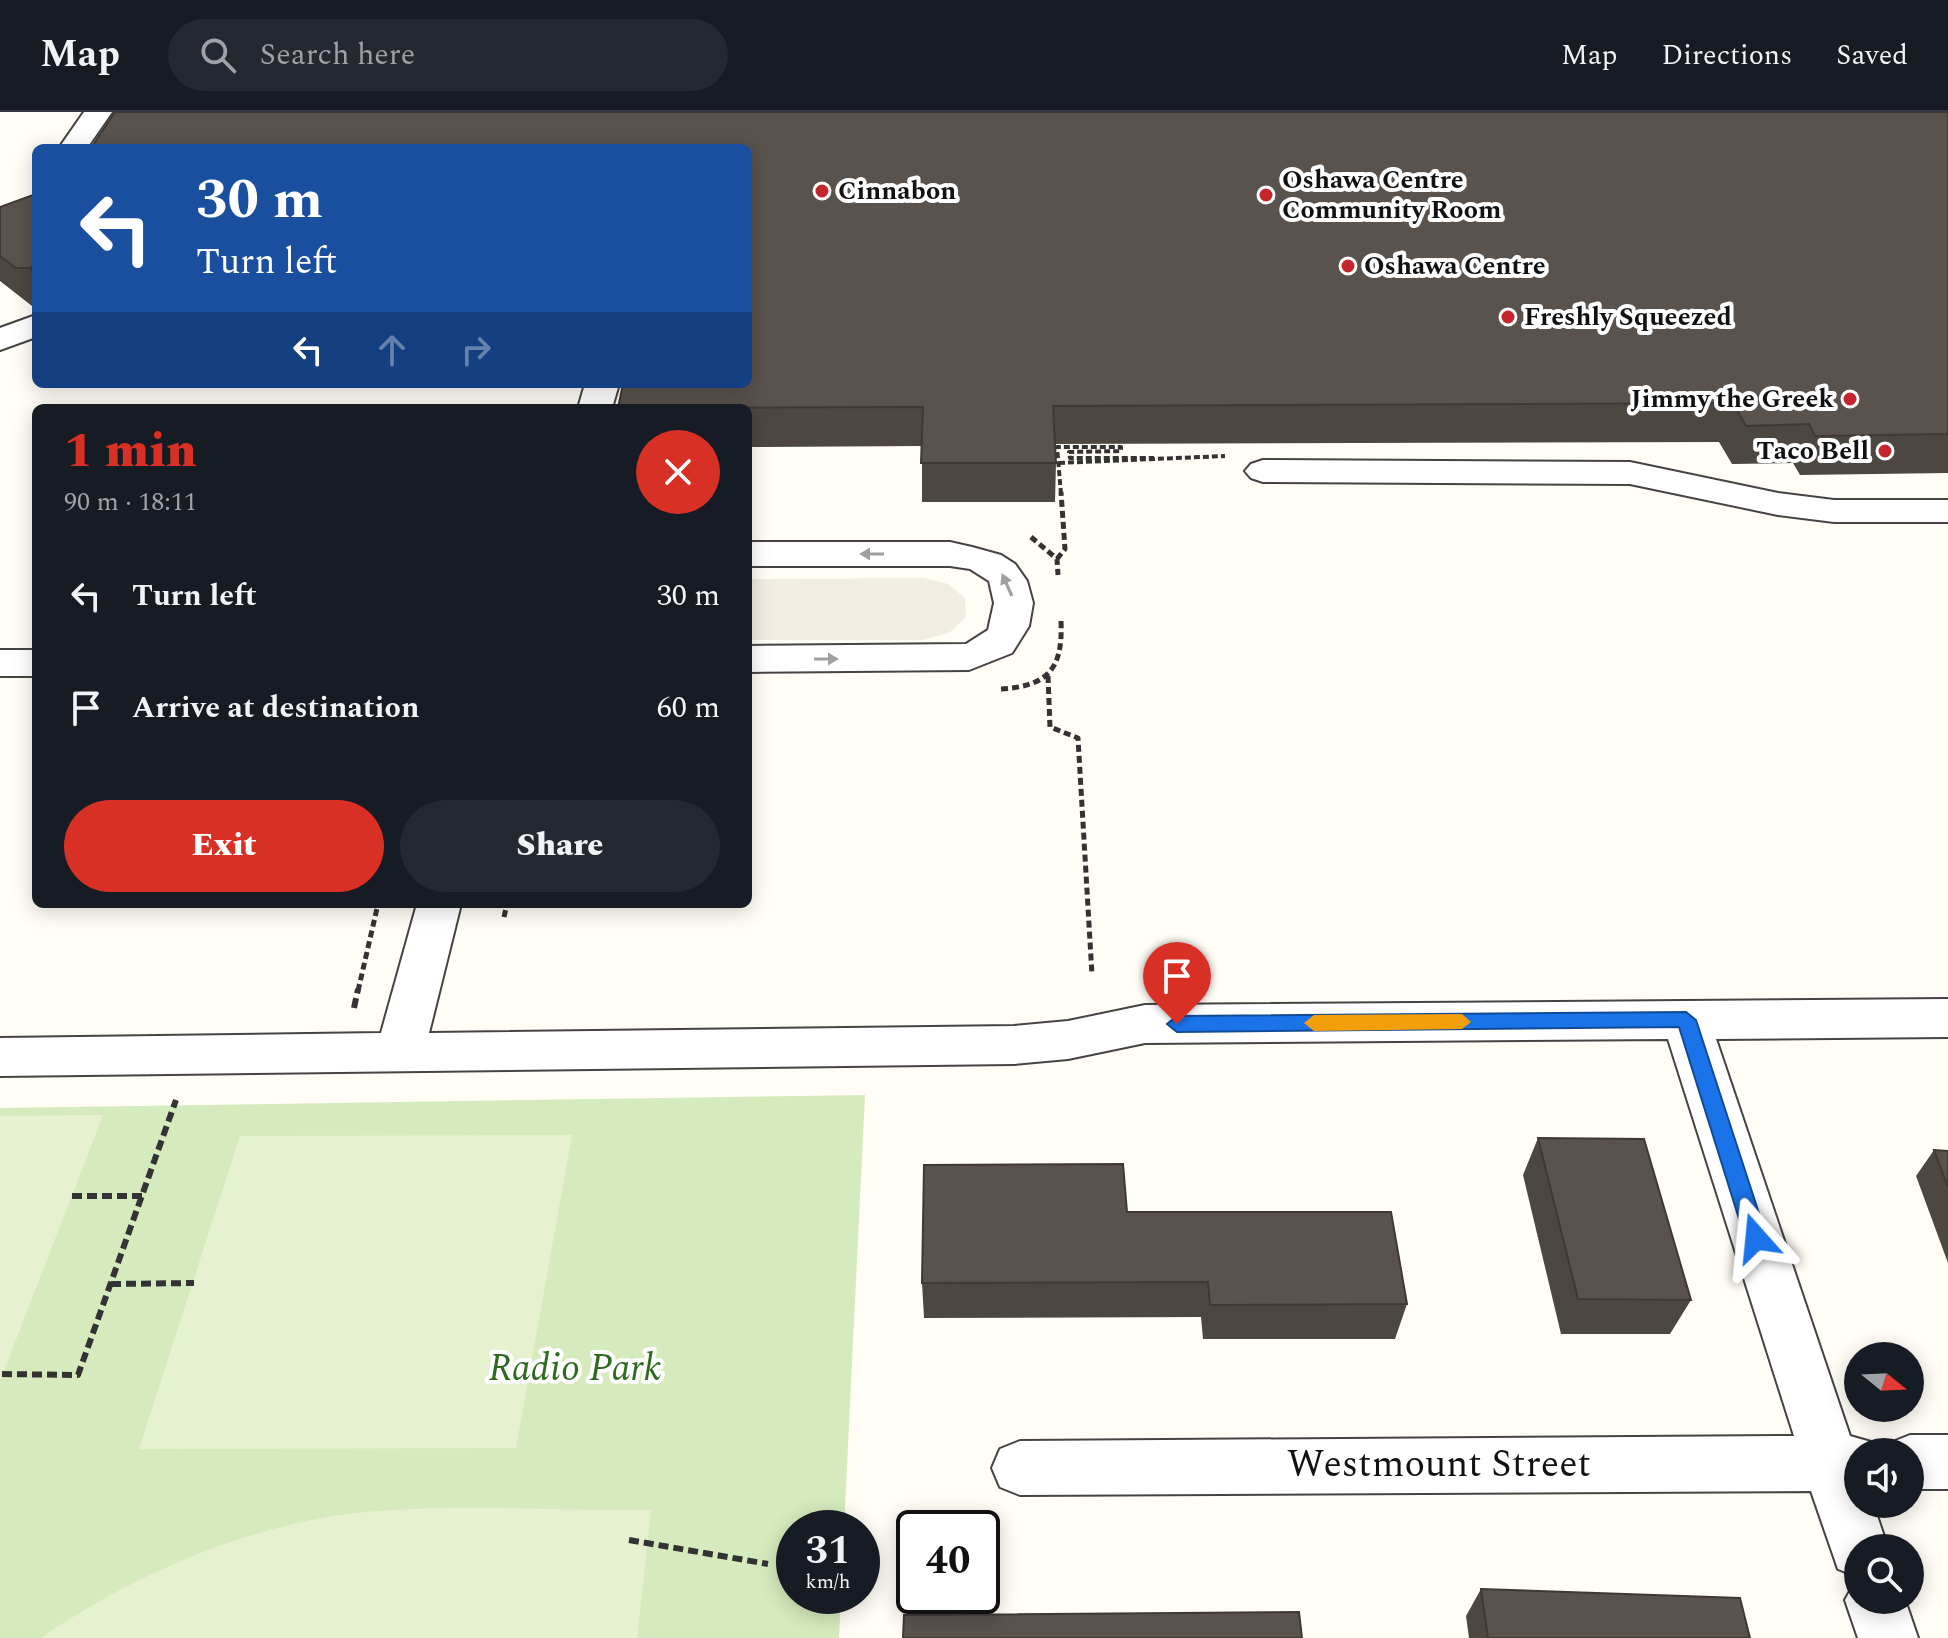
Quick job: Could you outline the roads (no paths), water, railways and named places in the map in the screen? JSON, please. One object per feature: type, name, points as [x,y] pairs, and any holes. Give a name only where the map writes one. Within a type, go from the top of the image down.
[{"type":"street","points":[[76,144],[98,112]]},
{"type":"street","points":[[0,340],[32,327]]},
{"type":"street","points":[[1263,471],[1630,473],[1778,504],[1834,511],[1948,511]]},
{"type":"street","points":[[752,554],[950,554],[996,567],[1007,580],[1015,606],[1010,630],[996,647],[969,657],[752,659]]},
{"type":"street","points":[[0,663],[32,663]]},
{"type":"street","points":[[400,1051],[438,908]]},
{"type":"street","points":[[0,1057],[1014,1045],[1068,1040],[1145,1024],[1948,1018]]},
{"type":"street","points":[[1686,1020],[1844,1463]]},
{"type":"street","points":[[1924,1462],[1948,1462]]},
{"type":"street","name":"Westmount Street","points":[[1020,1468],[1844,1463]]},
{"type":"street","points":[[1880,1614],[1888,1638]]},
{"type":"place","name":"Cinnabon","points":[[822,191]]},
{"type":"place","name":"Oshawa Centre Community Room","points":[[1266,195]]},
{"type":"place","name":"Oshawa Centre","points":[[1348,266]]},
{"type":"place","name":"Freshly Squeezed","points":[[1508,317]]},
{"type":"place","name":"Jimmy the Greek","points":[[1850,399]]},
{"type":"place","name":"Taco Bell","points":[[1885,451]]},
{"type":"park label","name":"Radio Park","points":[[575,1369]]}]
